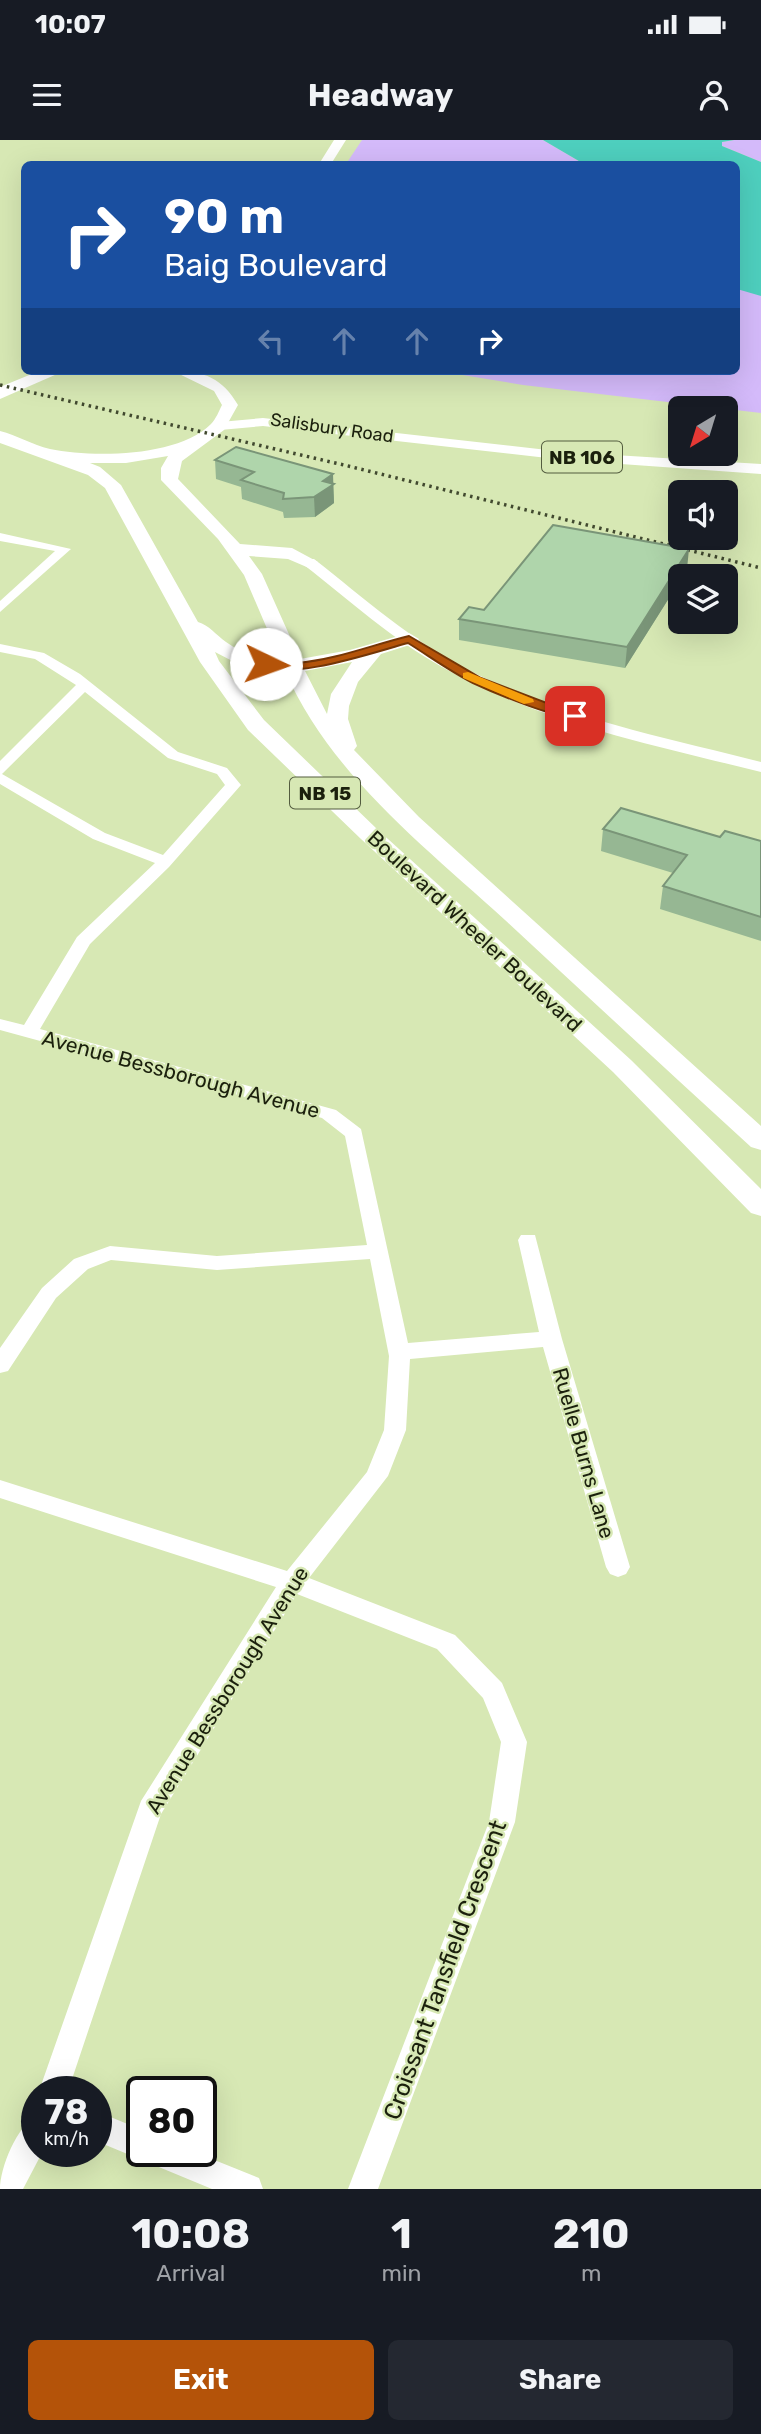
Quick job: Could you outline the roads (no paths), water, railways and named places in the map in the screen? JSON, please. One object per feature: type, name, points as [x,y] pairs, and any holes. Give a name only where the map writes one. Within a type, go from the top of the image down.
[{"type":"highway","points":[[327,161],[340,140]]},
{"type":"highway","points":[[4,391],[46,375]]},
{"type":"highway","points":[[189,375],[223,391]]},
{"type":"highway","points":[[2,438],[53,455],[118,458],[161,452],[196,441],[220,426],[228,416],[230,405],[212,375]]},
{"type":"highway","name":"Boulevard Wheeler Boulevard","points":[[196,441],[170,465],[168,476],[237,549],[265,596],[294,667],[326,731],[404,816],[761,1142]]},
{"type":"highway","name":"Boulevard Wheeler Boulevard","points":[[53,455],[94,471],[112,485],[223,682],[273,742],[622,1066],[761,1206]]},
{"type":"highway","points":[[237,549],[292,554],[309,562]]},
{"type":"highway","points":[[178,605],[207,638],[227,653],[258,663],[294,667],[374,650],[409,639]]},
{"type":"highway","points":[[359,770],[337,728],[336,712],[351,676],[374,650]]},
{"type":"main road","name":"Salisbury Road","points":[[223,391],[237,407],[262,418],[403,438]]},
{"type":"main road","name":"Salisbury Road","points":[[220,426],[252,422],[604,459],[761,469]]},
{"type":"street","points":[[0,537],[65,549],[2,605]]},
{"type":"street","points":[[309,562],[409,639],[466,674],[524,700],[761,767]]},
{"type":"street","points":[[0,648],[39,656],[85,685],[173,755],[222,771],[233,785],[165,861],[83,941],[29,1032]]},
{"type":"street","points":[[0,770],[85,685]]},
{"type":"street","points":[[0,778],[99,836],[165,861]]},
{"type":"street","name":"Avenue Bessborough Avenue","points":[[0,1024],[329,1115],[354,1133],[399,1352],[395,1430],[377,1476],[292,1582],[150,1809],[59,2076]]},
{"type":"street","name":"Ruelle Burns Lane","points":[[528,1240],[551,1339],[618,1567]]},
{"type":"street","points":[[0,1365],[49,1293],[80,1264],[110,1253],[217,1263],[377,1251]]},
{"type":"street","name":"Ruelle Burns Lane","points":[[399,1352],[551,1339]]},
{"type":"street","name":"Croissant Tansfield Crescent","points":[[0,1489],[292,1582],[446,1642],[493,1691],[514,1742],[502,1822],[363,2189]]},
{"type":"street","points":[[8,2189],[21,2163]]},
{"type":"street","points":[[195,2167],[248,2189]]},
{"type":"water","points":[[543,140],[734,140],[722,142],[722,146],[761,162],[761,294],[740,282],[740,161],[579,161]]},
{"type":"waterway","points":[[740,285],[761,291]]},
{"type":"railway","points":[[0,385],[344,465],[761,568]]}]
